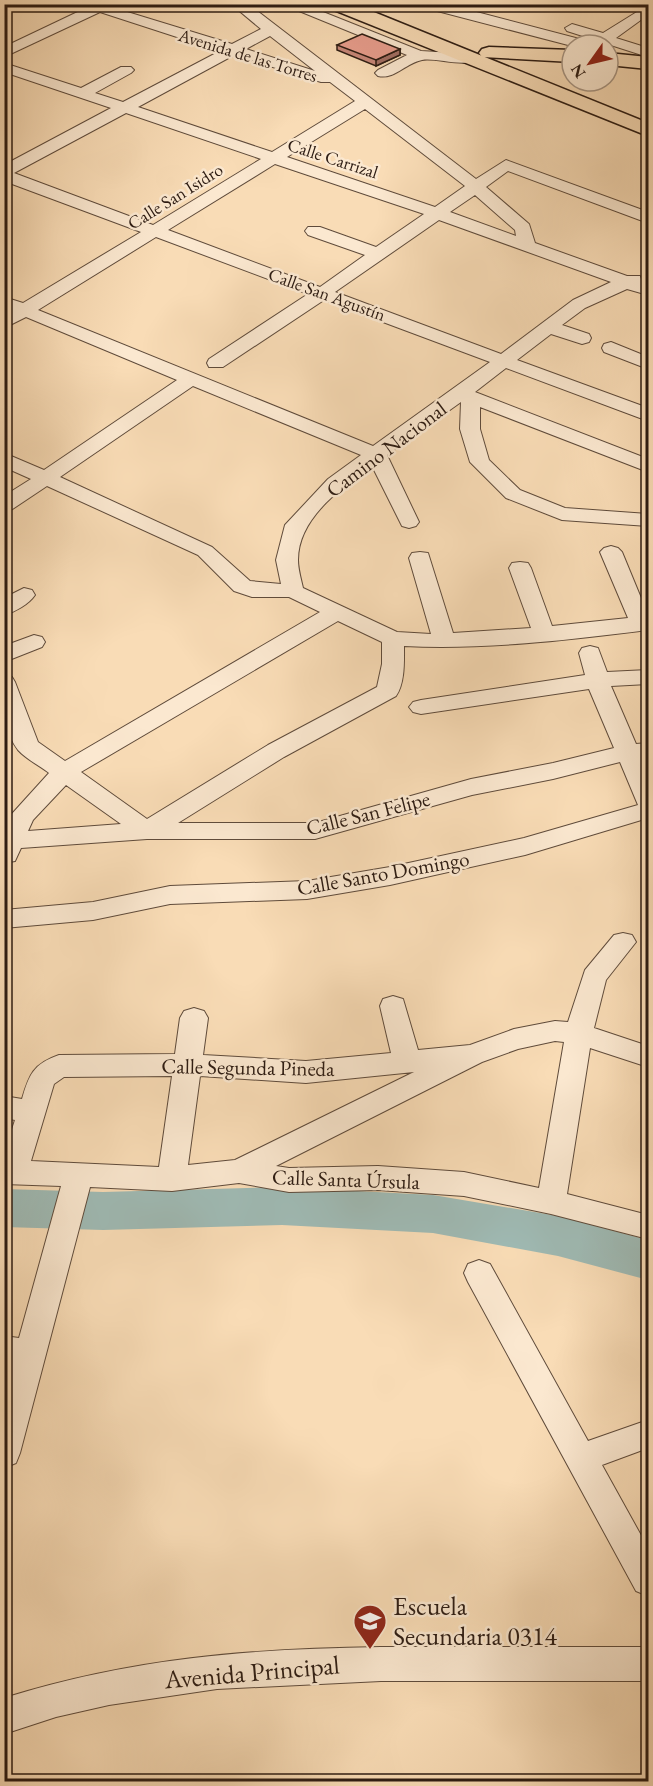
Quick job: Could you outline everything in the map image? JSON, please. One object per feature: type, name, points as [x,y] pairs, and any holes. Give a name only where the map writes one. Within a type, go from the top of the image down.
[{"type":"main road","points":[[312,4],[356,13],[648,115]]},
{"type":"main road","points":[[336,4],[410,33]]},
{"type":"main road","points":[[356,13],[479,56],[648,130]]},
{"type":"main road","points":[[479,56],[560,56]]},
{"type":"main road","points":[[620,60],[648,63]]},
{"type":"street","points":[[238,4],[476,186],[523,228],[527,245]]},
{"type":"street","points":[[289,4],[356,13],[419,55]]},
{"type":"street","points":[[427,4],[560,38]]},
{"type":"street","points":[[4,53],[98,6]]},
{"type":"street","name":"Avenida de las Torres","points":[[98,6],[340,84]]},
{"type":"street","points":[[619,33],[640,14]]},
{"type":"street","points":[[542,18],[578,33]]},
{"type":"street","points":[[4,173],[270,30]]},
{"type":"street","points":[[620,48],[648,53]]},
{"type":"street","points":[[620,51],[648,63]]},
{"type":"street","points":[[383,73],[419,55],[479,56]]},
{"type":"street","name":"Calle Carrizal","points":[[4,67],[437,213],[648,290]]},
{"type":"street","points":[[81,94],[126,70]]},
{"type":"street","points":[[14,85],[31,76]]},
{"type":"street","name":"Calle San Isidro","points":[[4,322],[365,102]]},
{"type":"street","points":[[216,363],[324,292],[506,165],[648,218]]},
{"type":"street","name":"Calle San Agustín","points":[[4,173],[648,415]]},
{"type":"street","points":[[314,231],[378,254]]},
{"type":"street","name":"Camino Nacional","points":[[293,591],[287,560],[295,525],[335,483],[466,395],[503,361],[579,304],[627,282],[648,277]]},
{"type":"street","points":[[4,302],[377,455],[409,522]]},
{"type":"street","points":[[549,327],[582,338]]},
{"type":"street","points":[[611,348],[648,363]]},
{"type":"street","points":[[4,506],[191,379]]},
{"type":"street","points":[[648,466],[466,395],[470,429],[480,462],[513,494],[562,514],[648,520]]},
{"type":"street","points":[[4,459],[205,551],[242,586],[252,590],[293,591],[393,639],[444,641],[544,634],[645,623],[611,552]]},
{"type":"street","points":[[420,558],[444,641]]},
{"type":"street","points":[[520,568],[544,634]]},
{"type":"street","points":[[4,608],[24,595]]},
{"type":"street","points":[[6,847],[22,816],[65,771],[337,612]]},
{"type":"street","points":[[4,682],[28,746],[147,831],[276,751],[388,691],[393,664],[393,639]]},
{"type":"street","points":[[4,655],[34,642]]},
{"type":"street","points":[[590,653],[598,680],[638,751],[648,801]]},
{"type":"street","points":[[421,707],[598,680],[648,677]]},
{"type":"street","name":"Calle San Felipe","points":[[6,847],[147,831],[315,831],[471,787],[554,771],[638,751]]},
{"type":"street","name":"Calle Santo Domingo","points":[[4,919],[93,911],[170,895],[307,890],[525,846],[648,810]]},
{"type":"street","points":[[551,1202],[579,1032],[594,977],[623,942]]},
{"type":"street","points":[[393,1006],[408,1064]]},
{"type":"street","points":[[172,1179],[194,1018]]},
{"type":"street","points":[[239,1171],[472,1055],[514,1039],[555,1031],[579,1032],[648,1057]]},
{"type":"street","name":"Calle Segunda Pineda","points":[[21,1116],[42,1078],[60,1066],[189,1065],[306,1072],[408,1064],[472,1055]]},
{"type":"street","points":[[9,1173],[21,1116]]},
{"type":"street","name":"Calle Santa Úrsula","points":[[9,1173],[71,1202],[172,1179],[239,1171],[289,1180],[378,1178],[464,1184],[551,1202],[648,1227]]},
{"type":"street","points":[[4,1453],[18,1351],[71,1202]]},
{"type":"street","points":[[479,1273],[581,1458],[644,1563]]},
{"type":"street","points":[[581,1458],[648,1434]]},
{"type":"street","name":"Avenida Principal","points":[[4,1716],[83,1693],[135,1683],[313,1664],[648,1664]]},
{"type":"building","points":[[362,34],[400,49],[376,60],[337,45]]},
{"type":"waterway","points":[[4,1208],[103,1211],[282,1206],[433,1214],[558,1236],[648,1260]]},
{"type":"place","name":"Escuela Secundaria 0314","points":[[370,1650]]}]
